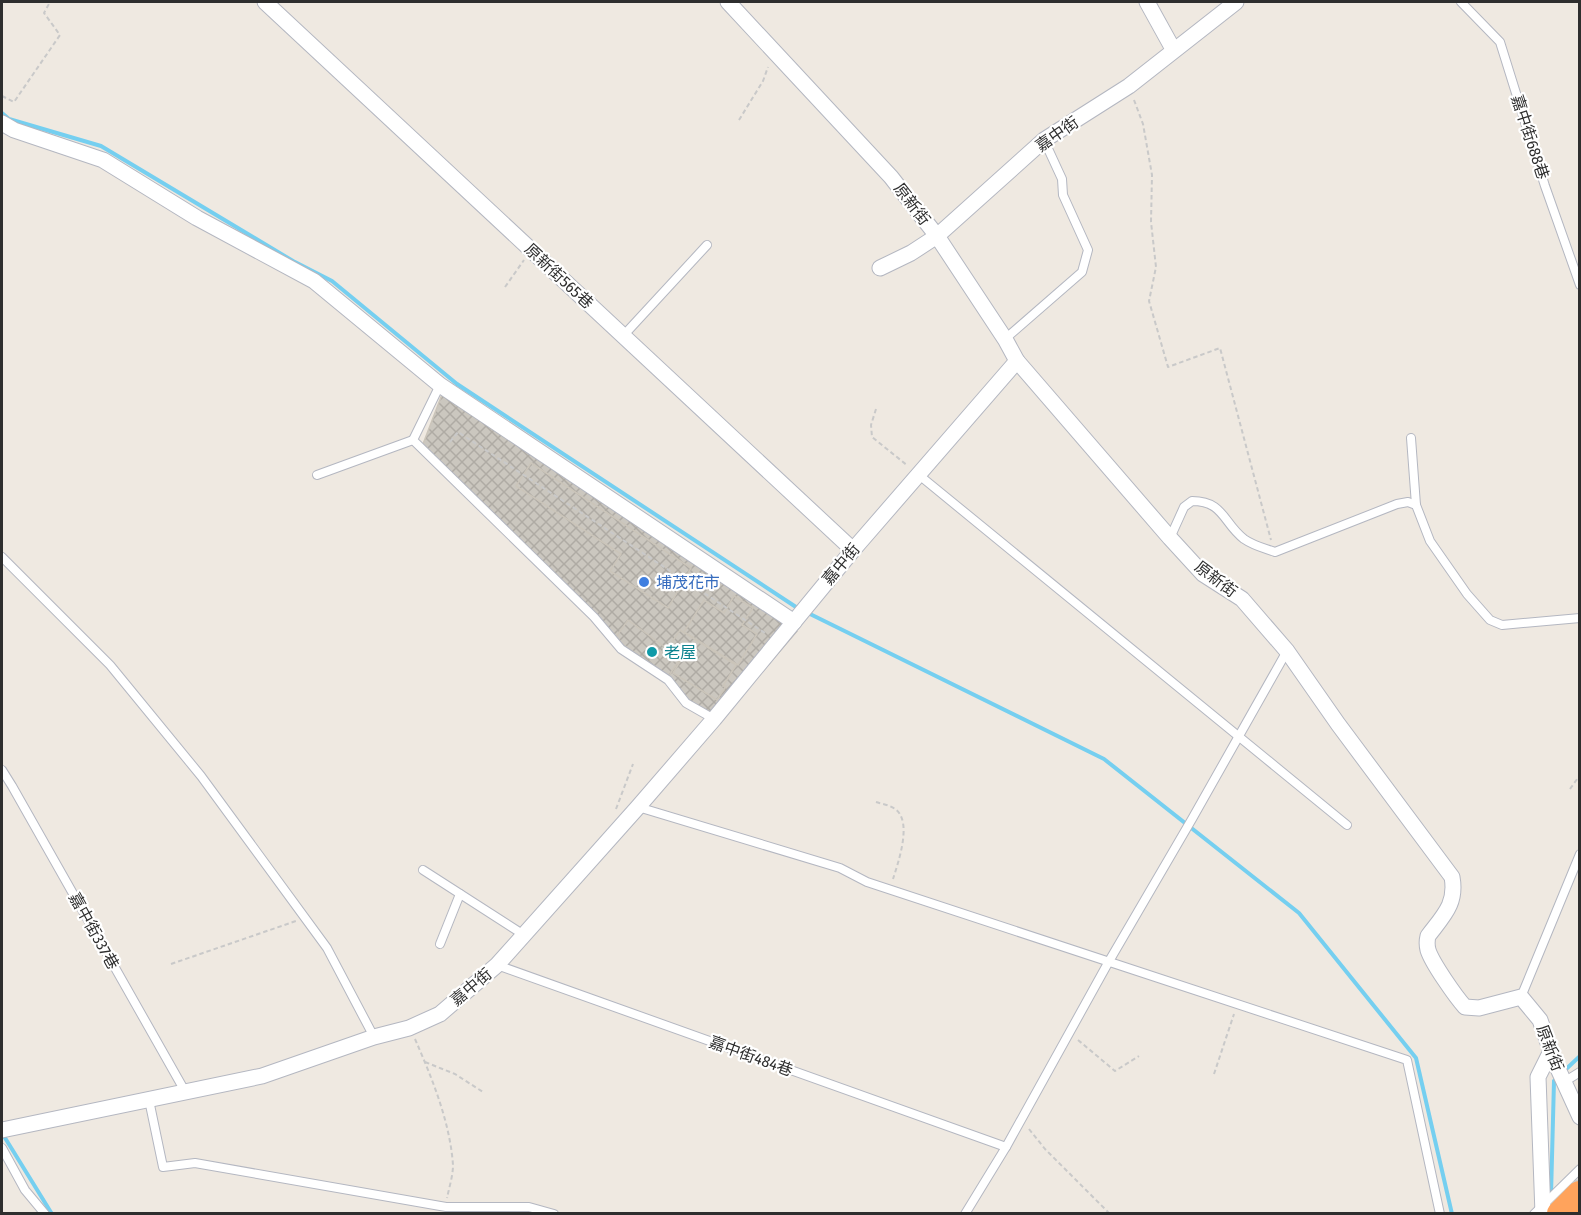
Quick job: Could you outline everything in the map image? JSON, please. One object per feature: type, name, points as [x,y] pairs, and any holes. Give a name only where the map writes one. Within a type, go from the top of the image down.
[{"type":"street","name":"原新街565巷","points":[[265,2],[853,549]]},
{"type":"street","name":"原新街","points":[[728,2],[891,177],[937,236],[1017,361],[1203,574],[1242,599],[1287,651],[1452,878],[1454,886],[1452,903],[1428,936],[1427,941],[1428,951],[1456,997],[1465,1007],[1479,1008],[1521,997],[1540,1020],[1552,1055],[1580,1117]]},
{"type":"street","points":[[1147,2],[1173,49]]},
{"type":"street","name":"嘉中街","points":[[880,268],[911,254],[937,236],[1044,140],[1129,86],[1173,49],[1236,2]]},
{"type":"street","points":[[2,123],[14,130],[103,160],[197,218],[314,281],[440,385],[800,614]]},
{"type":"street","name":"嘉中街","points":[[2,1130],[262,1076],[374,1037],[410,1028],[440,1014],[497,965],[638,807],[714,719],[853,549],[1017,361]]},
{"type":"street","points":[[1552,1055],[1538,1077],[1552,1205]]},
{"type":"lane","name":"嘉中街688巷","points":[[1461,2],[1500,42],[1545,186],[1580,285]]},
{"type":"lane","points":[[1005,339],[1082,272],[1088,250],[1063,195],[1062,179],[1044,140]]},
{"type":"lane","points":[[623,336],[707,245]]},
{"type":"lane","points":[[317,475],[413,440],[440,385]]},
{"type":"lane","points":[[1411,438],[1416,505],[1430,541],[1467,594],[1490,620],[1502,625],[1580,618]]},
{"type":"lane","points":[[413,440],[594,617],[621,649],[668,680],[686,704],[714,719]]},
{"type":"lane","points":[[919,475],[1347,825]]},
{"type":"lane","points":[[1170,538],[1184,507],[1192,501],[1205,501],[1218,508],[1242,537],[1256,546],[1275,552],[1397,504],[1408,502],[1416,505]]},
{"type":"lane","points":[[2,556],[110,666],[201,776],[327,948],[374,1037]]},
{"type":"lane","points":[[965,1214],[1006,1147],[1108,963],[1287,651]]},
{"type":"lane","name":"嘉中街337巷","points":[[2,770],[186,1093]]},
{"type":"lane","points":[[638,807],[840,868],[867,882],[890,890],[1407,1060],[1440,1214]]},
{"type":"lane","points":[[1521,997],[1580,854]]},
{"type":"lane","points":[[423,870],[524,935]]},
{"type":"lane","points":[[440,944],[460,894]]},
{"type":"lane","name":"嘉中街484巷","points":[[497,965],[1006,1147]]},
{"type":"lane","points":[[1564,1082],[1580,1072]]},
{"type":"lane","points":[[149,1100],[163,1167],[195,1163],[446,1207],[529,1207],[554,1214]]},
{"type":"lane","points":[[2,1148],[25,1190],[45,1214]]},
{"type":"lane","points":[[1552,1205],[1580,1169]]},
{"type":"path","points":[[2,96],[14,102],[60,35],[44,13],[50,2]]},
{"type":"path","points":[[740,120],[763,81],[773,50]]},
{"type":"path","points":[[1129,86],[1143,124],[1152,175],[1151,222],[1156,267],[1149,301],[1161,347],[1168,367],[1220,348],[1275,552]]},
{"type":"path","points":[[505,287],[531,250]]},
{"type":"path","points":[[876,409],[871,425],[872,437],[919,475]]},
{"type":"path","points":[[450,442],[458,432],[777,642]]},
{"type":"path","points":[[614,814],[633,764]]},
{"type":"path","points":[[1570,789],[1580,775]]},
{"type":"path","points":[[876,802],[895,809],[900,815],[904,842],[890,890]]},
{"type":"path","points":[[171,964],[305,918]]},
{"type":"path","points":[[1214,1074],[1237,1005]]},
{"type":"path","points":[[410,1028],[425,1062],[446,1124],[453,1167],[446,1207]]},
{"type":"path","points":[[1069,1032],[1115,1071],[1139,1056]]},
{"type":"path","points":[[425,1062],[455,1074],[483,1092]]},
{"type":"path","points":[[1021,1119],[1045,1149],[1110,1214]]},
{"type":"building","name":"埔茂花市","points":[[443,392],[787,623],[709,714],[686,702],[669,678],[623,647],[423,444]]},
{"type":"building","points":[[531,463],[691,568],[668,608],[610,571],[621,554],[516,486]]},
{"type":"building","points":[[734,596],[753,608],[742,625],[757,634],[738,665],[684,632],[704,600],[724,613]]},
{"type":"building","name":"老屋","points":[[628,620],[680,658],[669,676],[616,637]]},
{"type":"building","points":[[680,630],[736,665],[717,700],[673,673],[682,658],[668,648]]},
{"type":"waterway","points":[[2,113],[9,119],[101,146],[293,261],[332,281],[457,384],[799,609]]},
{"type":"waterway","points":[[806,612],[1104,759],[1299,913],[1416,1058],[1452,1214]]},
{"type":"waterway","points":[[1563,1072],[1580,1056]]},
{"type":"waterway","points":[[1551,1195],[1554,1081],[1558,1077]]},
{"type":"waterway","points":[[2,1133],[52,1214]]},
{"type":"place","name":"埔茂花市","points":[[644,582]]},
{"type":"place","name":"老屋","points":[[652,652]]}]
